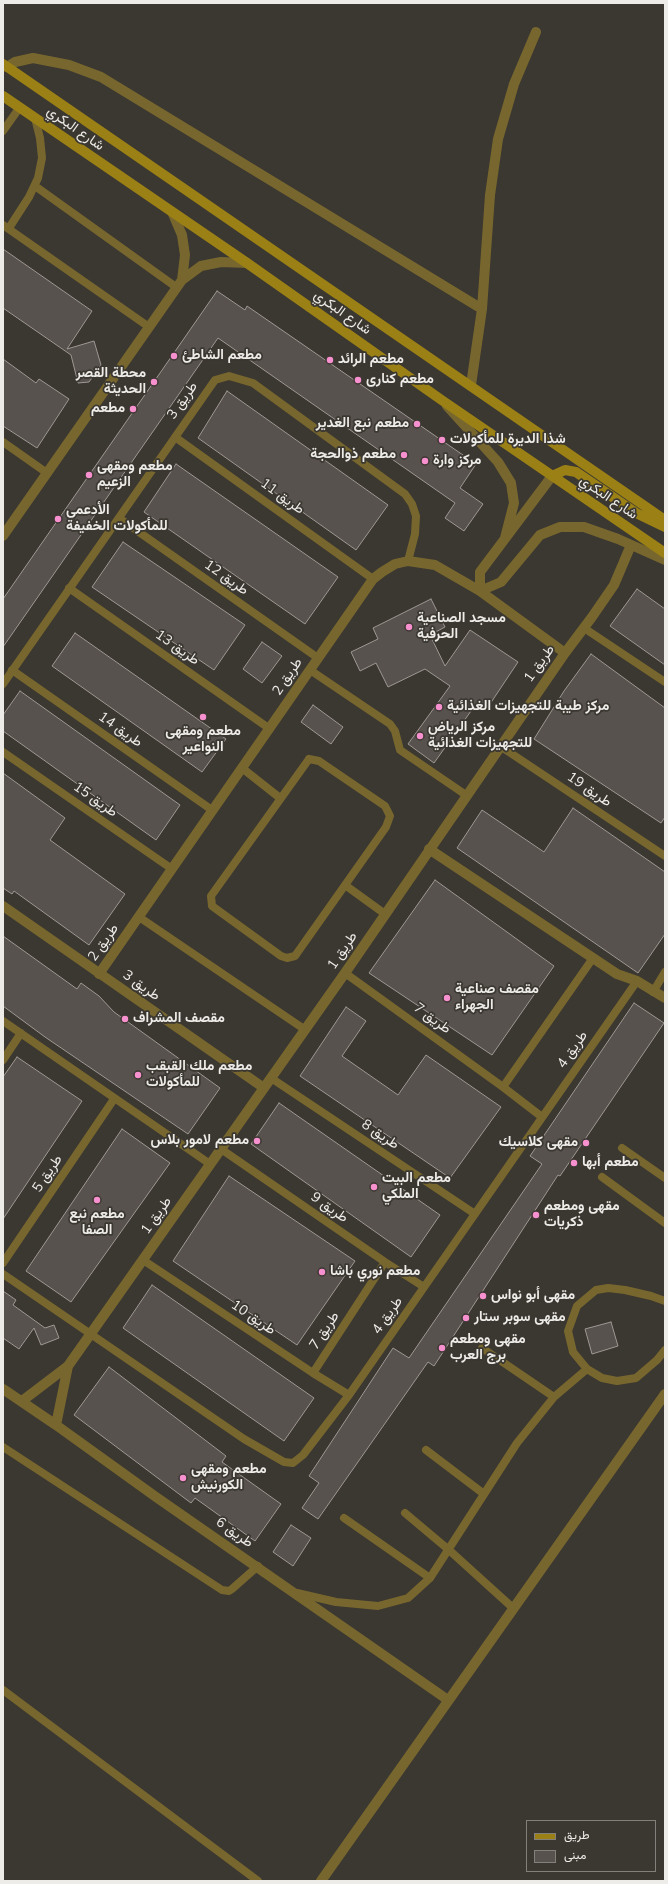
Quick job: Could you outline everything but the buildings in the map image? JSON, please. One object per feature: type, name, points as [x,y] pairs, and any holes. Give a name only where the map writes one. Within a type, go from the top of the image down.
[{"type":"main road","name":"شارع البكري","points":[[5,66],[270,250],[665,520]]},
{"type":"main road","name":"شارع البكري","points":[[3,96],[665,553]]},
{"type":"main road","points":[[552,476],[565,470],[576,472],[636,513],[665,527]]},
{"type":"street","points":[[471,386],[482,309],[490,195],[498,139],[514,84],[536,32]]},
{"type":"street","points":[[5,66],[33,58],[69,65],[101,77],[482,309]]},
{"type":"street","points":[[173,214],[182,235],[185,255],[179,284]]},
{"type":"street","points":[[3,536],[179,284],[201,266],[221,262],[247,263]]},
{"type":"street","points":[[443,401],[498,462],[511,484],[514,503],[505,538]]},
{"type":"street","points":[[552,476],[480,572],[480,591],[501,582],[540,535],[560,527],[584,527],[665,560]]},
{"type":"street","name":"طريق 1","points":[[22,1401],[68,1366],[91,1334],[304,1029],[345,973],[500,746],[614,585],[631,545]]},
{"type":"street","name":"طريق 2","points":[[99,974],[373,579],[396,564],[408,561],[435,565],[480,591],[565,653]]},
{"type":"street","points":[[429,849],[617,974],[637,981],[665,998]]},
{"type":"street","name":"طريق 3","points":[[3,906],[264,1088]]},
{"type":"street","name":"طريق 1","points":[[56,1424],[68,1366]]},
{"type":"street","name":"طريق 6","points":[[3,1389],[56,1424],[156,1497],[258,1566],[448,1700]]},
{"type":"street","points":[[321,1881],[665,1394]]},
{"type":"lane","points":[[3,131],[20,108]]},
{"type":"lane","points":[[35,118],[40,138],[42,158],[38,178],[30,197],[6,226],[149,327]]},
{"type":"lane","points":[[35,186],[179,284]]},
{"type":"lane","name":"طريق 3","points":[[3,684],[215,380],[229,376],[253,382],[405,494],[412,504],[416,516],[415,534],[408,561]]},
{"type":"lane","name":"طريق 11","points":[[176,437],[373,579]]},
{"type":"lane","points":[[3,442],[47,473]]},
{"type":"lane","name":"طريق 12","points":[[119,518],[318,658]]},
{"type":"lane","name":"طريق 13","points":[[69,588],[270,729]]},
{"type":"lane","points":[[584,628],[665,682]]},
{"type":"lane","name":"طريق 14","points":[[12,670],[212,810]]},
{"type":"lane","points":[[310,670],[390,724],[395,730],[400,750],[466,796]]},
{"type":"lane","name":"طريق 19","points":[[500,746],[665,856]]},
{"type":"lane","name":"طريق 15","points":[[3,752],[172,869]]},
{"type":"lane","points":[[313,759],[385,806],[389,811],[386,828],[295,956],[292,958],[281,956],[212,906],[210,896],[280,798],[306,761],[313,759]]},
{"type":"lane","points":[[242,768],[280,798]]},
{"type":"lane","points":[[345,885],[385,914]]},
{"type":"lane","points":[[139,917],[304,1029]]},
{"type":"lane","points":[[504,1086],[593,958]]},
{"type":"lane","points":[[653,992],[665,972]]},
{"type":"lane","name":"طريق 7","points":[[345,973],[504,1086],[542,1117]]},
{"type":"lane","name":"طريق 4","points":[[91,1334],[244,1440],[284,1462],[293,1463],[303,1455],[349,1395],[637,981]]},
{"type":"lane","points":[[3,1021],[210,1164]]},
{"type":"lane","points":[[3,1060],[21,1033]]},
{"type":"lane","name":"طريق 8","points":[[271,1078],[475,1214]]},
{"type":"lane","name":"طريق 5","points":[[3,1263],[114,1099]]},
{"type":"lane","points":[[622,1148],[665,1178]]},
{"type":"lane","name":"طريق 9","points":[[221,1149],[385,1262],[424,1287]]},
{"type":"lane","points":[[602,1177],[665,1223]]},
{"type":"lane","name":"طريق 10","points":[[143,1260],[313,1373],[349,1395]]},
{"type":"lane","name":"طريق 7","points":[[313,1373],[385,1262]]},
{"type":"lane","points":[[3,1274],[91,1334]]},
{"type":"lane","points":[[665,1301],[651,1296],[608,1288],[596,1290],[577,1306],[568,1331],[573,1352],[587,1369],[602,1378],[617,1381],[636,1378],[657,1360],[665,1350]]},
{"type":"lane","points":[[482,1348],[554,1397]]},
{"type":"lane","points":[[296,1593],[336,1602],[378,1606],[408,1598],[430,1578],[517,1443],[554,1397],[587,1369]]},
{"type":"lane","points":[[3,1447],[225,1592],[232,1590],[258,1566]]},
{"type":"lane","points":[[426,1450],[484,1494]]},
{"type":"lane","points":[[405,1513],[449,1550],[513,1608]]},
{"type":"lane","points":[[344,1518],[430,1578]]},
{"type":"lane","points":[[3,1690],[258,1881]]},
{"type":"place","name":"مطعم الشاطئ","points":[[174,356]]},
{"type":"place","name":"مطعم الرائد","points":[[330,360]]},
{"type":"place","name":"مطعم كنارى","points":[[358,380]]},
{"type":"place","name":"محطة القصر الحديثة","points":[[154,382]]},
{"type":"place","name":"مطعم","points":[[133,409]]},
{"type":"place","name":"مطعم نبع الغدير","points":[[417,424]]},
{"type":"place","name":"شذا الديرة للمأكولات","points":[[442,440]]},
{"type":"place","name":"مطعم ذوالحجة","points":[[404,455]]},
{"type":"place","name":"مركز وارة","points":[[425,461]]},
{"type":"place","name":"مطعم ومقهى الزعيم","points":[[89,475]]},
{"type":"place","name":"الأدعمي للمأكولات الخفيفة","points":[[58,519]]},
{"type":"place","name":"مسجد الصناعية الحرفية","points":[[409,627]]},
{"type":"place","name":"مركز طيبة للتجهيزات الغذائية","points":[[439,707]]},
{"type":"place","name":"مطعم ومقهى النواعير","points":[[203,717]]},
{"type":"place","name":"مركز الرياض للتجهيزات الغذائية","points":[[420,736]]},
{"type":"place","name":"مقصف صناعية الجهراء","points":[[447,998]]},
{"type":"place","name":"مقصف المشراف","points":[[125,1019]]},
{"type":"place","name":"مطعم ملك القبقب للمأكولات","points":[[138,1075]]},
{"type":"place","name":"مطعم لامور بلاس","points":[[257,1141]]},
{"type":"place","name":"مقهى كلاسيك","points":[[586,1143]]},
{"type":"place","name":"مطعم أبها","points":[[574,1163]]},
{"type":"place","name":"مطعم البيت الملكي","points":[[374,1187]]},
{"type":"place","name":"مطعم نبع الصفا","points":[[97,1200]]},
{"type":"place","name":"مقهى ومطعم ذكريات","points":[[536,1215]]},
{"type":"place","name":"مطعم نوري باشا","points":[[322,1272]]},
{"type":"place","name":"مقهى أبو نواس","points":[[483,1296]]},
{"type":"place","name":"مقهى سوبر ستار","points":[[466,1318]]},
{"type":"place","name":"مقهى ومطعم برج العرب","points":[[442,1348]]},
{"type":"place","name":"مطعم ومقهى الكورنيش","points":[[183,1478]]}]
